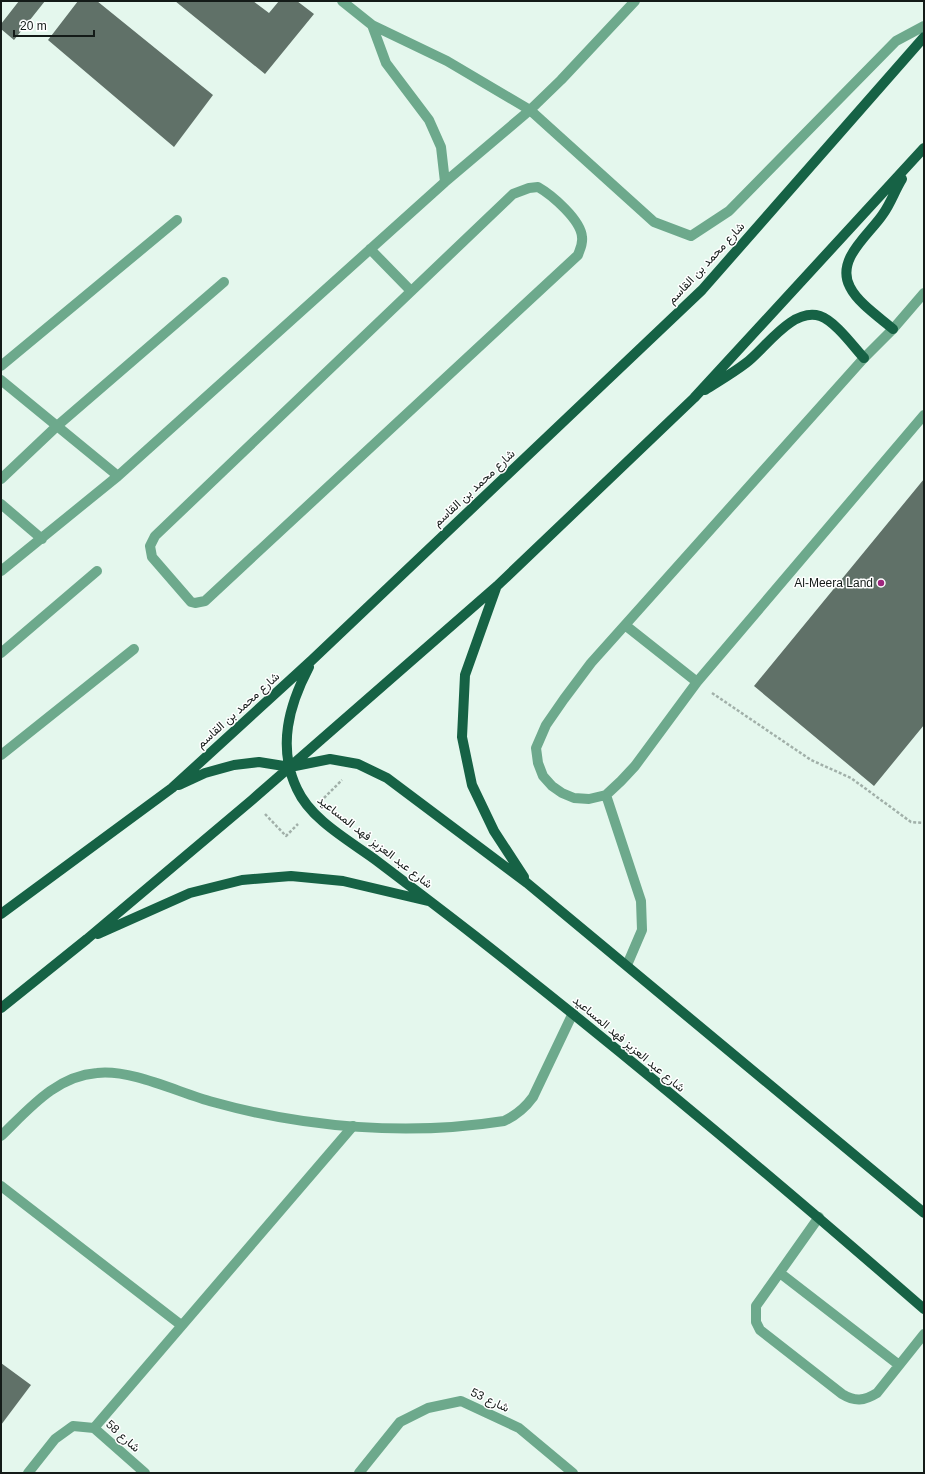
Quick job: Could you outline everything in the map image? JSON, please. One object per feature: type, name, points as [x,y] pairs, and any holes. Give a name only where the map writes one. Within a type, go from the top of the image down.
[{"type":"main road","name":"شارع محمد بن القاسم","points":[[1,914],[172,788],[312,660],[702,290],[924,37]]},
{"type":"main road","points":[[1,1008],[87,939],[290,767],[497,586],[694,398],[924,148]]},
{"type":"main road","points":[[893,329],[854,294],[846,276],[847,266],[851,254],[883,215],[895,189],[913,160]]},
{"type":"main road","points":[[694,398],[743,366],[786,325],[803,317],[815,315],[830,321],[864,358]]},
{"type":"main road","points":[[497,586],[465,675],[462,737],[472,785],[494,830],[527,882]]},
{"type":"main road","name":"شارع عبد العزيز فهد المساعيد","points":[[312,660],[291,707],[286,730],[290,767],[297,789],[310,811],[432,902],[572,1013],[819,1217],[924,1309]]},
{"type":"main road","points":[[172,788],[205,774],[234,765],[259,762],[290,767],[330,759],[358,764],[387,778],[527,882],[924,1213]]},
{"type":"main road","points":[[87,939],[190,893],[242,880],[292,876],[343,881],[432,902]]},
{"type":"street","points":[[342,1],[372,25],[447,60],[530,110],[654,222],[691,236],[729,211],[896,41],[924,26]]},
{"type":"street","points":[[1,571],[118,476],[445,182],[530,110],[561,80],[634,1]]},
{"type":"street","points":[[372,25],[386,63],[429,120],[441,147],[445,182]]},
{"type":"street","points":[[538,187],[546,192],[576,221],[581,229],[583,238],[578,255],[204,601],[195,603],[191,602],[152,557],[150,552],[152,541],[411,291],[513,194],[521,190],[538,187]]},
{"type":"street","points":[[1,366],[177,220]]},
{"type":"street","points":[[370,249],[411,291]]},
{"type":"street","points":[[1,479],[57,426],[224,282]]},
{"type":"street","points":[[924,293],[591,663],[546,725],[536,748],[538,763],[543,776],[552,786],[562,793],[574,798],[589,799],[606,794],[635,766],[697,682],[924,416]]},
{"type":"street","points":[[1,380],[118,476]]},
{"type":"street","points":[[1,504],[42,539]]},
{"type":"street","points":[[1,653],[97,571]]},
{"type":"street","points":[[625,625],[697,682]]},
{"type":"street","points":[[1,755],[134,649]]},
{"type":"street","points":[[606,794],[641,901],[642,930],[627,965]]},
{"type":"street","points":[[1,1136],[50,1090],[73,1078],[97,1072],[122,1074],[214,1103],[282,1118],[353,1126],[422,1128],[504,1121],[516,1115],[526,1107],[533,1097],[572,1013]]},
{"type":"street","points":[[94,1428],[353,1126]]},
{"type":"street","points":[[1,1186],[181,1325]]},
{"type":"street","points":[[819,1217],[756,1306],[756,1322],[760,1330],[842,1394],[850,1399],[860,1400],[869,1398],[877,1393],[924,1334]]},
{"type":"street","points":[[780,1273],[899,1365]]},
{"type":"street","name":"شارع 53","points":[[359,1473],[400,1422],[428,1408],[461,1401],[519,1428],[573,1473]]},
{"type":"street","name":"شارع 58","points":[[28,1473],[55,1439],[74,1426],[94,1428],[145,1473]]},
{"type":"path","points":[[697,682],[811,760],[852,778],[911,822],[924,823]]},
{"type":"building","points":[[19,1],[45,1],[14,40],[1,29],[1,24]]},
{"type":"building","points":[[78,1],[97,1],[213,95],[174,147],[48,40]]},
{"type":"building","points":[[175,1],[253,1],[269,13],[279,1],[297,1],[314,14],[265,74]]},
{"type":"building","name":"Al-Meera Land","points":[[924,479],[924,725],[874,786],[754,686]]},
{"type":"building","points":[[1,1363],[31,1385],[1,1425]]},
{"type":"place","name":"Al-Meera Land","points":[[881,583]]}]
